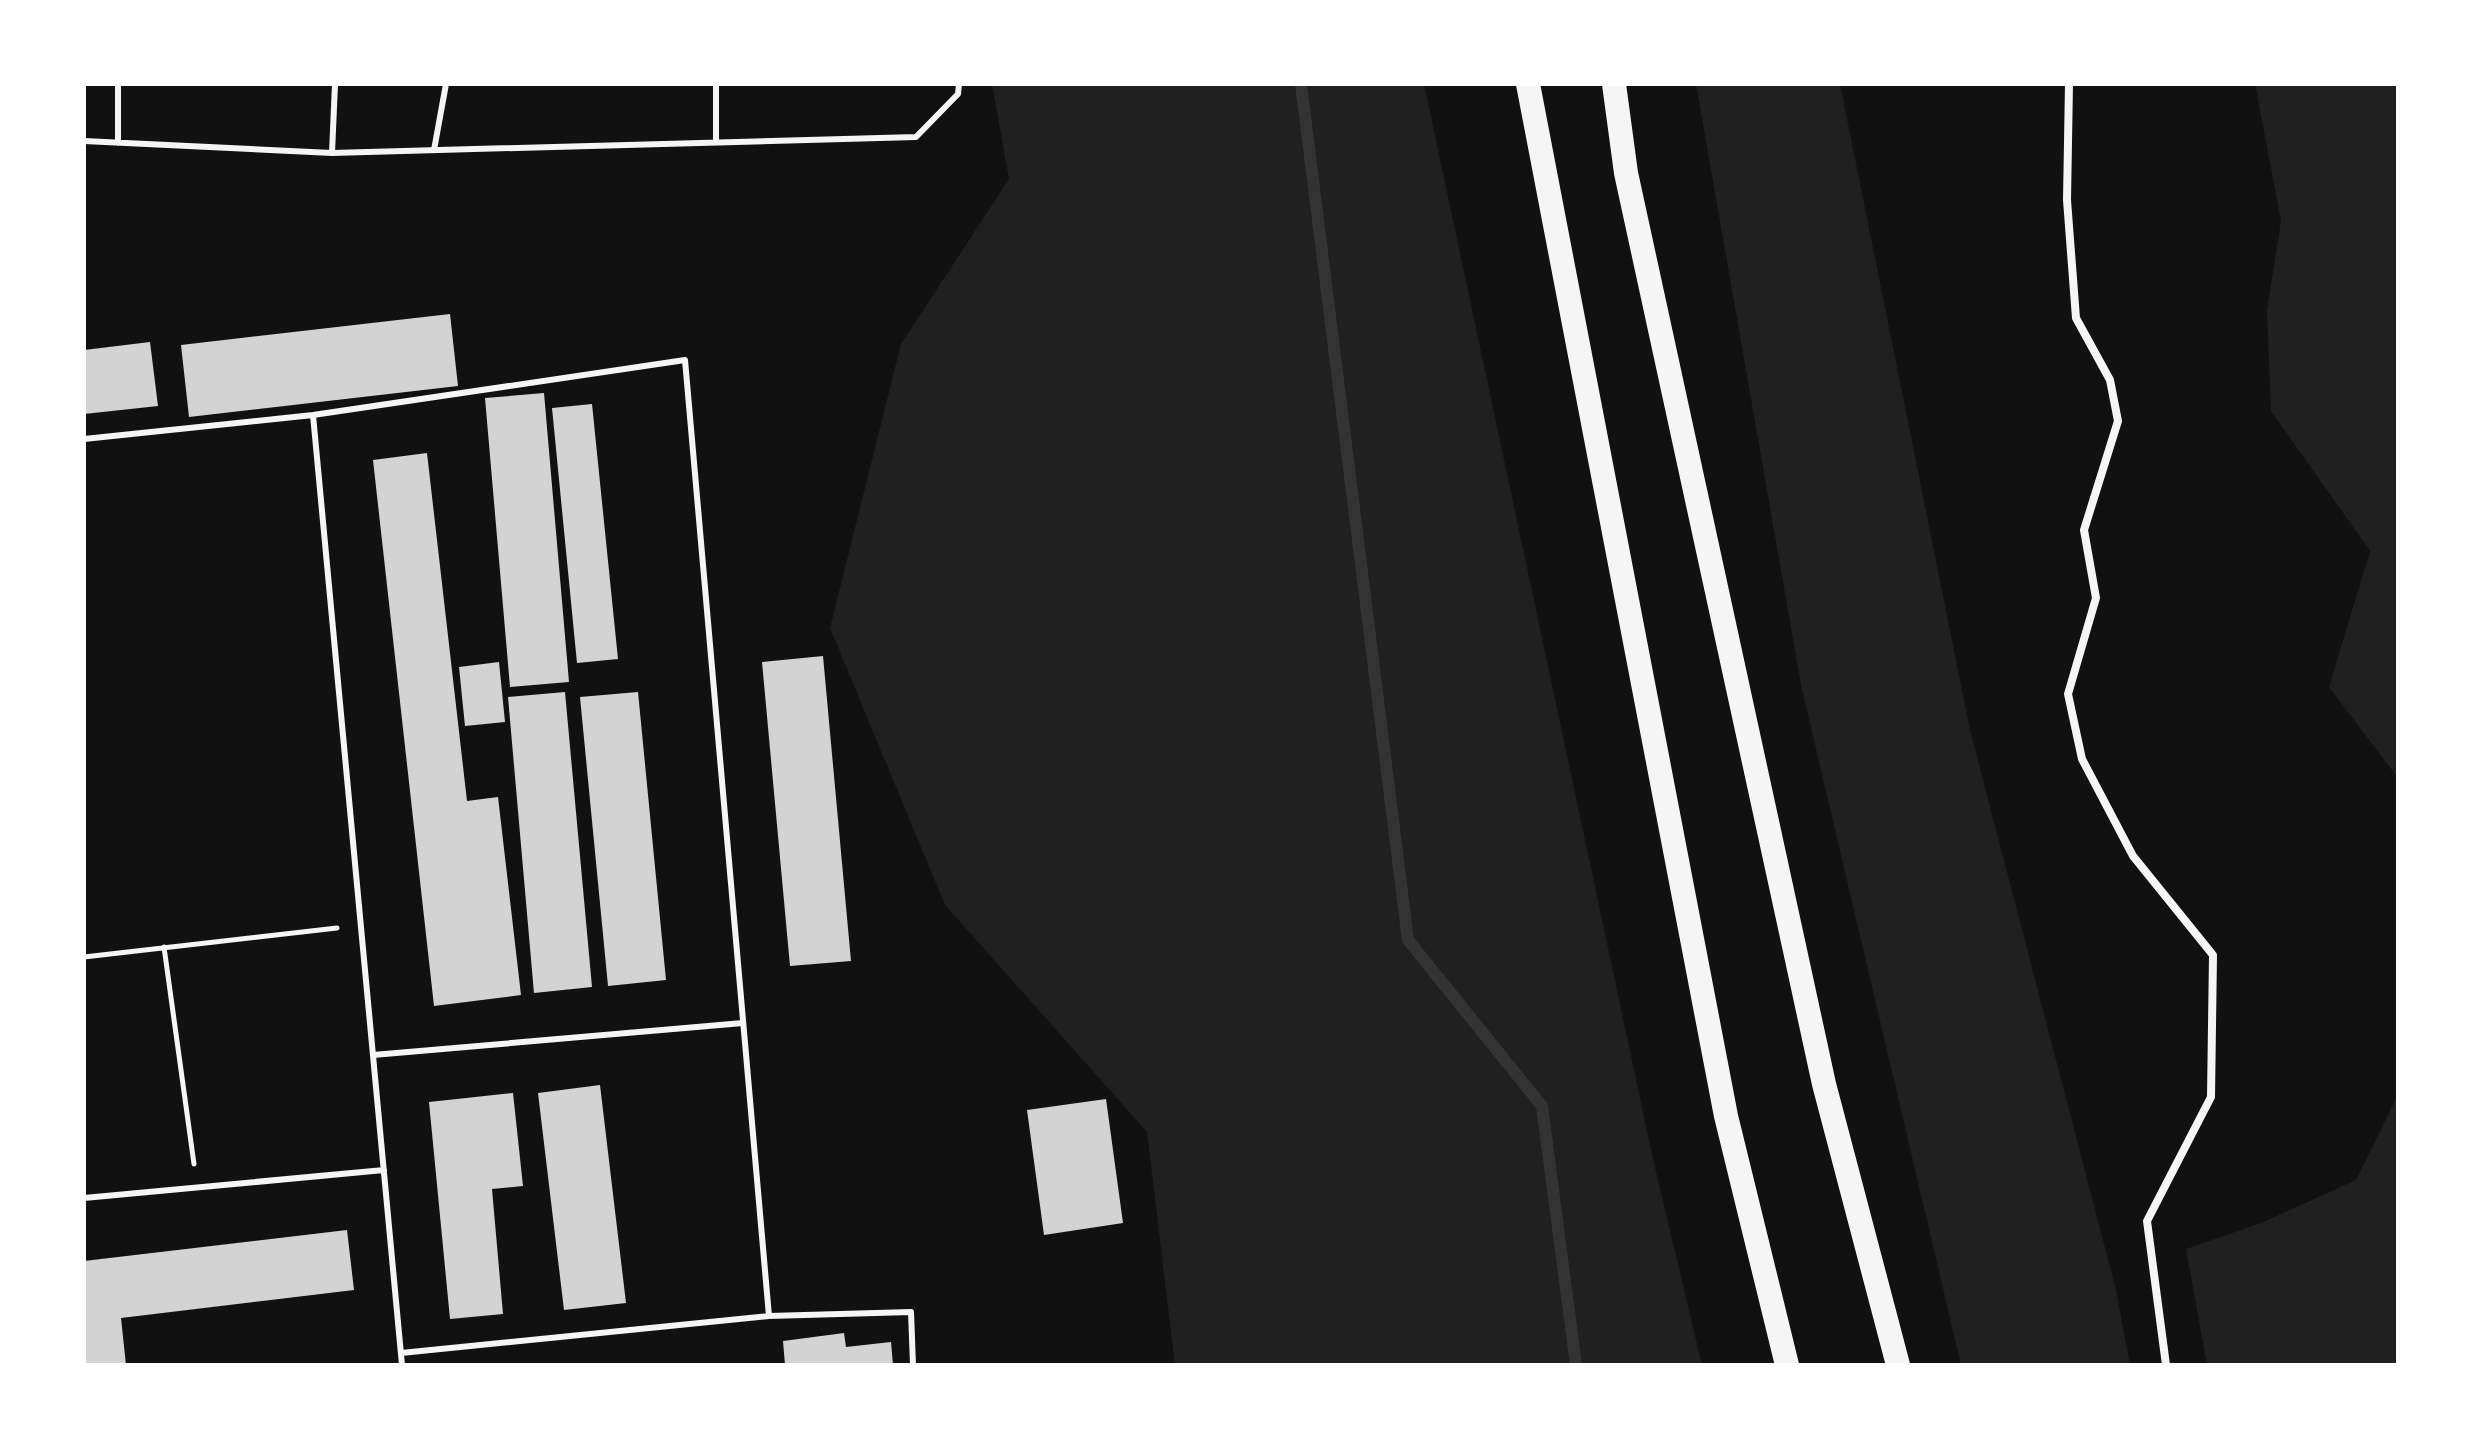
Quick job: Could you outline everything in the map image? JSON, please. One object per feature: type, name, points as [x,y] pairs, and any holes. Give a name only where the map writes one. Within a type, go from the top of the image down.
[{"type":"highway","points":[[1528,84],[1726,1116],[1787,1365]]},
{"type":"highway","points":[[1614,84],[1626,173],[1824,1084],[1898,1365]]},
{"type":"street","points":[[2069,84],[2067,200],[2076,318],[2110,380],[2118,421],[2084,530],[2096,598],[2068,694],[2082,759],[2133,856],[2213,955],[2211,1097],[2147,1221],[2166,1365]]},
{"type":"lane","points":[[118,84],[118,143]]},
{"type":"lane","points":[[332,153],[335,84]]},
{"type":"lane","points":[[434,150],[446,84]]},
{"type":"lane","points":[[716,84],[716,140]]},
{"type":"lane","points":[[84,141],[332,153],[716,140],[916,137],[958,94],[959,84]]},
{"type":"lane","points":[[84,439],[313,415],[685,360],[769,1316]]},
{"type":"lane","points":[[313,415],[402,1365]]},
{"type":"lane","points":[[373,1055],[743,1023]]},
{"type":"lane","points":[[84,1198],[384,1170]]},
{"type":"lane","points":[[401,1353],[769,1316],[911,1312],[913,1365]]},
{"type":"path","points":[[84,957],[361,926]]},
{"type":"path","points":[[164,947],[197,1188]]},
{"type":"shaded area","points":[[992,84],[1424,84],[1653,1159],[1702,1365],[1175,1365],[1147,1132],[945,905],[830,628],[901,344],[1009,179]]},
{"type":"shaded area","points":[[1696,84],[1840,84],[1970,730],[2116,1290],[2130,1365],[1961,1365],[1801,685]]},
{"type":"shaded area","points":[[2255,84],[2398,84],[2398,778],[2329,687],[2370,551],[2271,411],[2267,310],[2281,221]]},
{"type":"shaded area","points":[[2398,1095],[2398,1365],[2207,1365],[2186,1249],[2261,1223],[2356,1180]]},
{"type":"building","points":[[450,314],[458,386],[189,417],[181,345]]},
{"type":"building","points":[[150,342],[158,406],[84,414],[84,350]]},
{"type":"building","points":[[544,393],[569,682],[510,687],[485,398]]},
{"type":"building","points":[[592,404],[618,659],[577,663],[552,408]]},
{"type":"building","points":[[427,453],[467,801],[498,797],[521,995],[434,1006],[373,460]]},
{"type":"building","points":[[823,656],[851,961],[790,966],[762,662]]},
{"type":"building","points":[[499,662],[505,722],[465,726],[459,667]]},
{"type":"building","points":[[565,692],[592,987],[534,993],[508,697]]},
{"type":"building","points":[[638,692],[666,980],[608,986],[580,697]]},
{"type":"building","points":[[600,1085],[626,1303],[564,1310],[538,1093]]},
{"type":"building","points":[[513,1093],[523,1186],[492,1189],[503,1314],[450,1319],[429,1102]]},
{"type":"building","points":[[1106,1099],[1123,1223],[1044,1235],[1027,1110]]},
{"type":"building","points":[[347,1230],[354,1290],[121,1318],[126,1365],[84,1365],[84,1261]]},
{"type":"building","points":[[844,1333],[846,1347],[891,1342],[893,1365],[785,1365],[783,1341]]},
{"type":"waterway","points":[[1301,84],[1408,940],[1542,1106],[1576,1365]]}]
